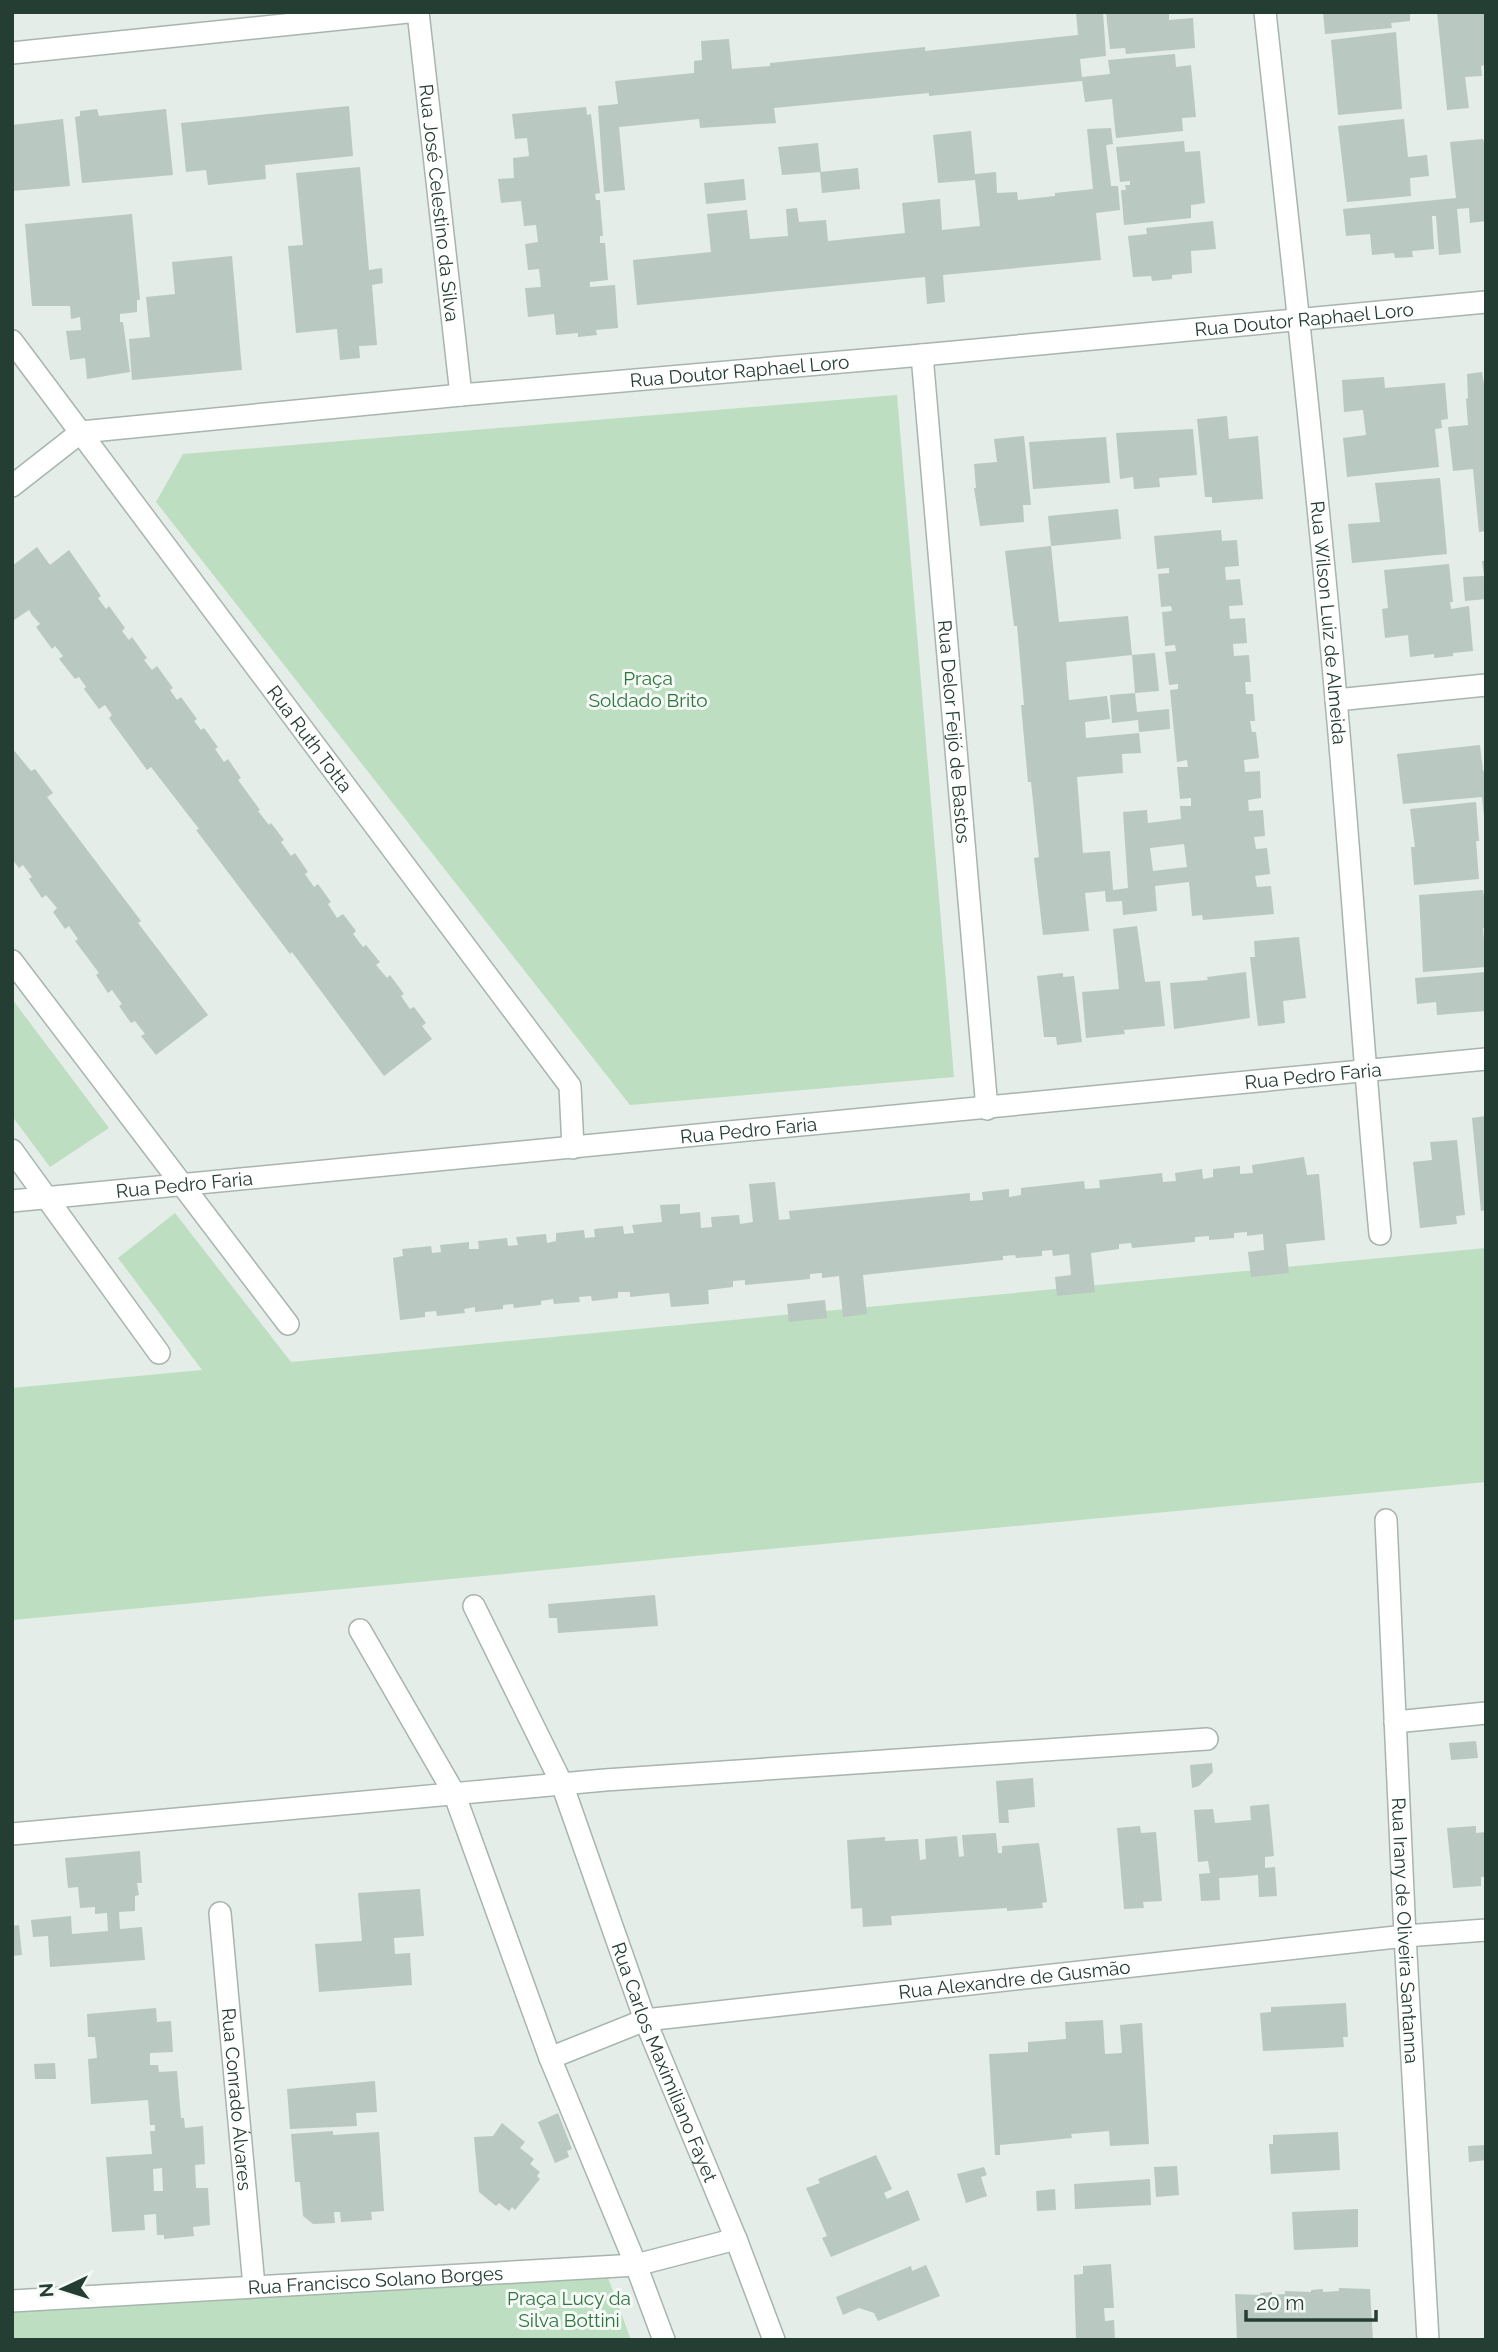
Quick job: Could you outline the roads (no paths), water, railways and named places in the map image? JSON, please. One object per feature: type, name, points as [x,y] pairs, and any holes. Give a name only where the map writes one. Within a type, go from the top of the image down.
[{"type":"street","points":[[12,52],[408,12]]},
{"type":"street","name":"Rua José Celestino da Silva","points":[[418,12],[461,395]]},
{"type":"street","name":"Rua Wilson Luiz de Almeida","points":[[1265,12],[1336,699],[1364,1071],[1380,1234]]},
{"type":"street","name":"Rua Doutor Raphael Loro","points":[[81,432],[1486,302]]},
{"type":"street","name":"Rua Ruth Totta","points":[[12,341],[570,1086],[573,1148]]},
{"type":"street","name":"Rua Delor Feijó de Bastos","points":[[922,355],[987,1109]]},
{"type":"street","points":[[12,486],[81,432]]},
{"type":"street","points":[[1336,699],[1486,685]]},
{"type":"street","points":[[12,961],[288,1324]]},
{"type":"street","name":"Rua Pedro Faria","points":[[12,1201],[1486,1059]]},
{"type":"street","points":[[12,1150],[159,1353]]},
{"type":"street","name":"Rua Irany de Oliveira Santanna","points":[[1386,1520],[1405,1936],[1428,2340]]},
{"type":"street","name":"Rua Carlos Maximiliano Fayet","points":[[474,1606],[562,1784],[645,2020],[736,2239],[774,2340]]},
{"type":"street","points":[[360,1630],[454,1793],[550,2058],[636,2265],[664,2340]]},
{"type":"street","points":[[1395,1722],[1486,1713]]},
{"type":"street","points":[[12,1834],[562,1784],[1207,1739]]},
{"type":"street","name":"Rua Conrado Álvares","points":[[220,1913],[254,2286]]},
{"type":"street","name":"Rua Alexandre de Gusmão","points":[[550,2058],[645,2020],[1405,1936],[1486,1930]]},
{"type":"street","name":"Rua Francisco Solano Borges","points":[[12,2301],[636,2265],[736,2239]]},
{"type":"park label","name":"Praça Soldado Brito","points":[[648,689]]},
{"type":"park label","name":"Praça Lucy da Silva Bottini","points":[[569,2309]]}]
